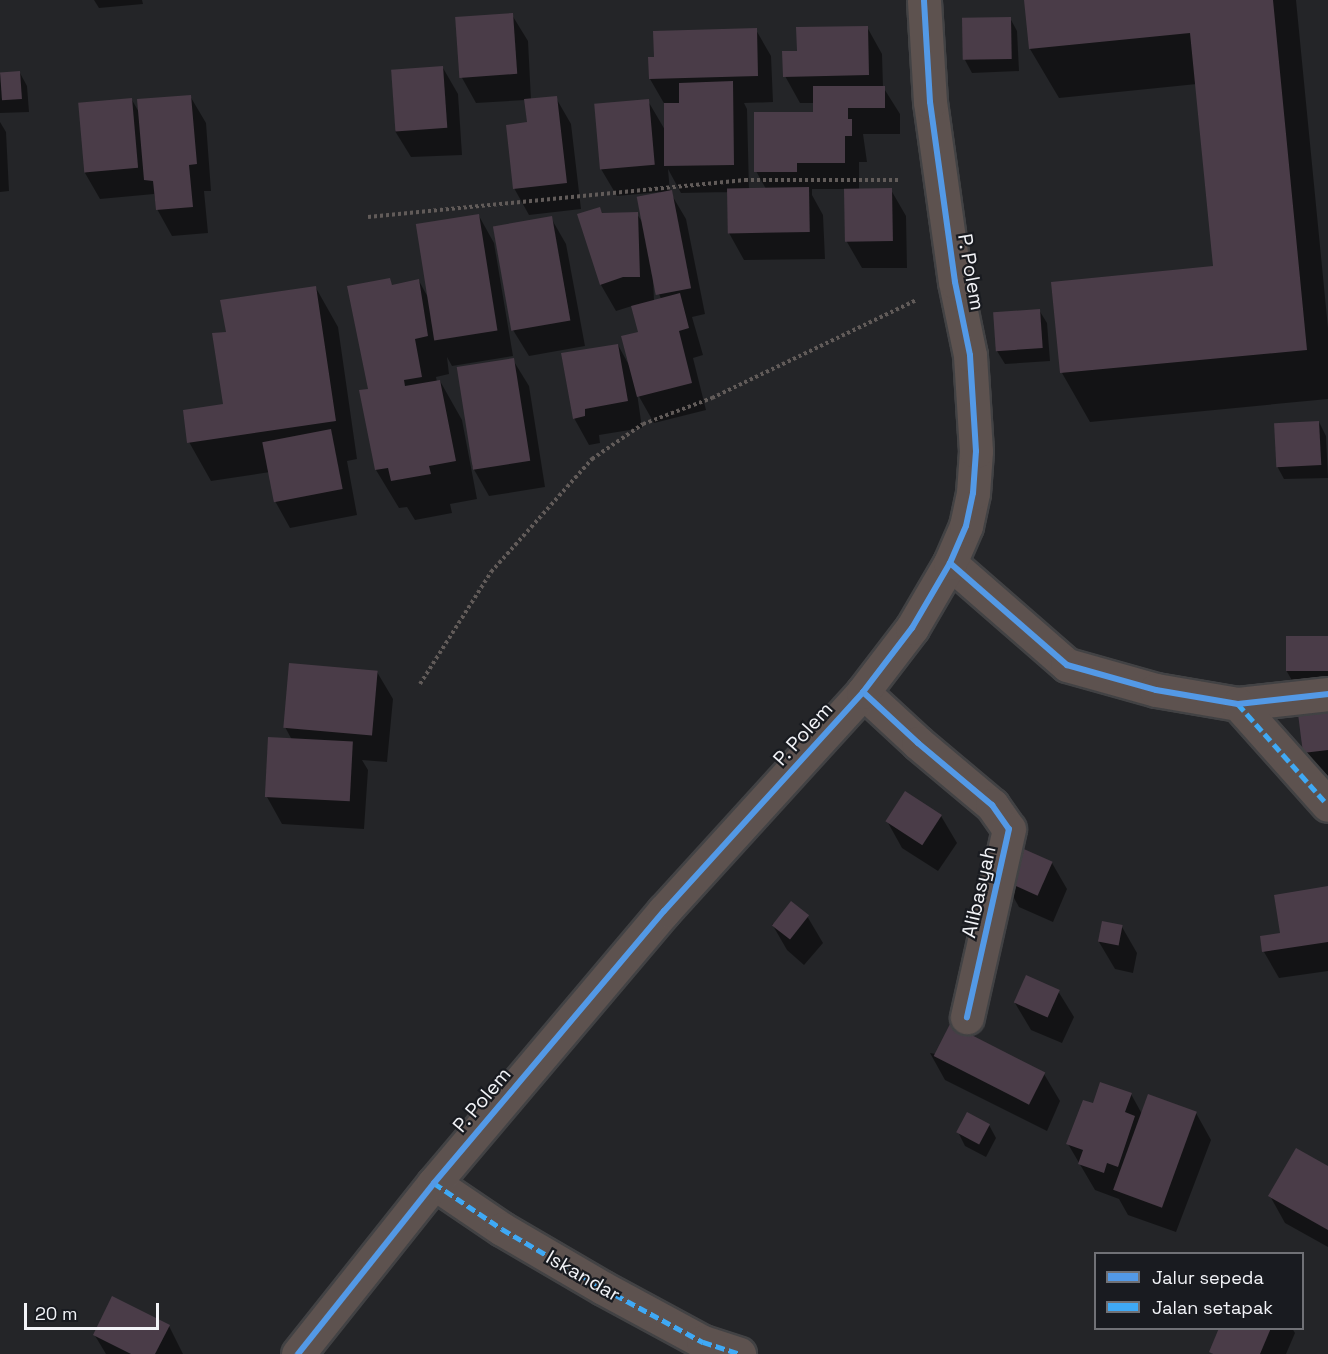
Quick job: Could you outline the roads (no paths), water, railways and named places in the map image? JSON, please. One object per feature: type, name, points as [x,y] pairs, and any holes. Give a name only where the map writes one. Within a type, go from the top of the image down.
[{"type":"street","name":"P. Polem","points":[[298,1354],[434,1183],[664,911],[863,692],[912,628],[950,563],[966,526],[973,494],[976,451],[970,355],[955,282],[939,180],[930,102],[924,0]]},
{"type":"street","points":[[950,563],[1067,665],[1156,690],[1238,705],[1328,694]]},
{"type":"street","name":"Alibasyah","points":[[863,692],[992,806],[1009,830],[967,1017]]},
{"type":"street","points":[[1238,705],[1328,805]]},
{"type":"street","name":"Iskandar","points":[[434,1183],[502,1229],[603,1288],[703,1342],[739,1354]]}]
